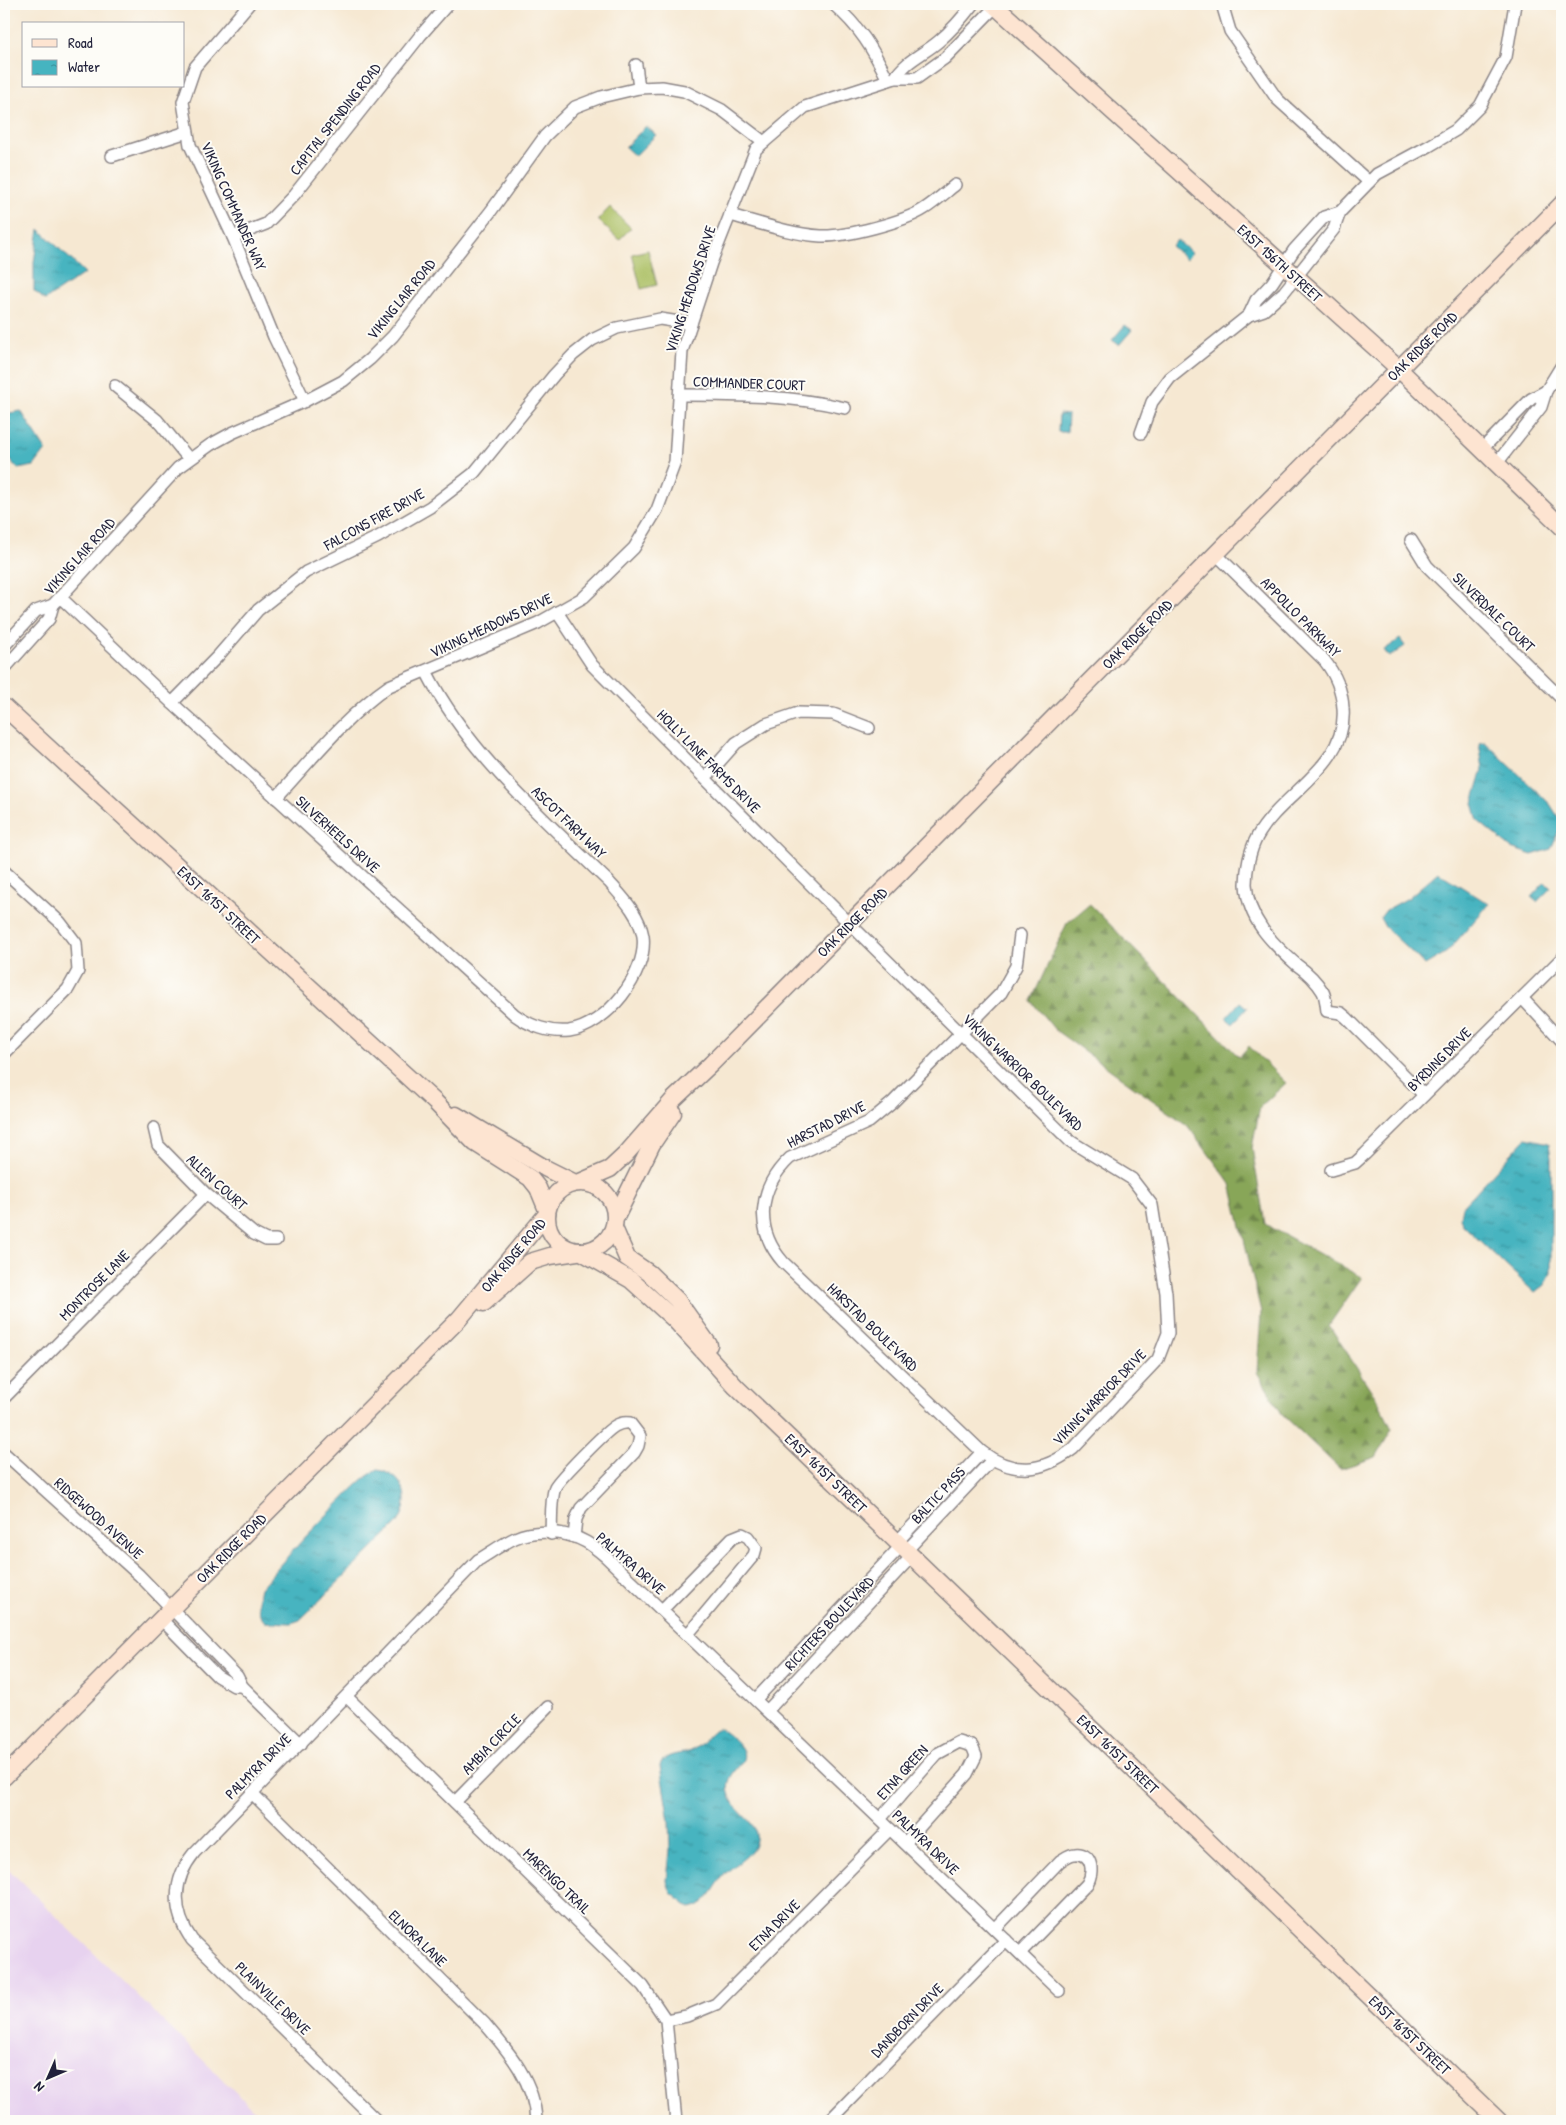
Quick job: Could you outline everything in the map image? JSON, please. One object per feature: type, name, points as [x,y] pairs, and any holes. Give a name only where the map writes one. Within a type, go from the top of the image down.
[{"type":"street","name":"VIKING COMMANDER WAY","points":[[249,4],[195,67],[183,102],[187,132],[190,145],[233,237],[274,337],[305,401]]},
{"type":"street","name":"CAPITAL SPENDING ROAD","points":[[233,237],[266,224],[294,195],[420,36],[448,4]]},
{"type":"street","points":[[833,4],[846,15],[873,48],[891,79],[902,67],[939,41],[957,24],[973,4]]},
{"type":"street","points":[[1222,4],[1230,31],[1277,99],[1369,182]]},
{"type":"street","points":[[1141,433],[1152,402],[1170,378],[1249,315],[1264,310],[1297,278],[1334,229],[1340,212],[1377,174],[1456,130],[1480,106],[1506,57],[1515,4]]},
{"type":"street","name":"VIKING MEADOWS DRIVE","points":[[276,798],[377,694],[389,686],[538,622],[584,598],[634,548],[656,510],[675,462],[681,395],[682,351],[711,263],[756,149],[805,107],[891,79],[917,78],[945,58],[994,5]]},
{"type":"street","name":"EAST 156TH STREET","points":[[994,5],[1399,369],[1562,527]]},
{"type":"street","points":[[636,65],[638,88]]},
{"type":"street","name":"VIKING LAIR ROAD","points":[[4,669],[49,619],[57,601],[178,468],[189,459],[232,433],[305,401],[343,381],[370,359],[392,336],[491,211],[545,136],[575,107],[601,97],[638,88],[662,87],[684,91],[722,110],[764,142]]},
{"type":"street","points":[[112,156],[187,132]]},
{"type":"street","points":[[730,215],[798,233],[822,236],[873,227],[909,216],[923,210],[955,185]]},
{"type":"street","name":"OAK RIDGE ROAD","points":[[577,1183],[610,1169],[625,1155],[674,1099],[712,1064],[1562,204]]},
{"type":"street","points":[[1249,315],[1256,300],[1272,283],[1294,250],[1324,217],[1340,212]]},
{"type":"street","name":"FALCONS FIRE DRIVE","points":[[172,703],[218,656],[258,610],[306,572],[416,516],[474,473],[554,376],[592,340],[617,328],[660,319],[691,324]]},
{"type":"street","points":[[1497,463],[1541,407],[1546,391],[1562,365]]},
{"type":"street","points":[[115,386],[157,420],[189,459]]},
{"type":"street","points":[[1482,449],[1530,399],[1546,391]]},
{"type":"street","name":"COMMANDER COURT","points":[[681,395],[751,395],[797,398],[845,408]]},
{"type":"street","name":"SILVERDALE COURT","points":[[1411,540],[1427,566],[1562,699]]},
{"type":"street","name":"APPOLLO PARKWAY","points":[[1216,554],[1324,660],[1336,678],[1340,689],[1343,723],[1336,747],[1326,761],[1258,836],[1250,857],[1246,884],[1252,909],[1262,931],[1310,976],[1323,991],[1326,1011],[1340,1013],[1347,1018],[1424,1096]]},
{"type":"street","points":[[4,646],[36,612],[57,601]]},
{"type":"street","name":"SILVERHEELS DRIVE","points":[[57,601],[515,1015],[529,1025],[569,1031],[582,1027],[614,1003]]},
{"type":"street","name":"HOLLY LANE FARMS DRIVE","points":[[557,612],[592,665],[850,924]]},
{"type":"street","name":"ASCOT FARM WAY","points":[[426,671],[468,739],[490,765],[609,882],[628,903],[638,920],[643,936],[641,964],[633,981],[614,1003]]},
{"type":"street","name":"EAST 161ST STREET","points":[[4,707],[435,1102],[475,1143],[530,1178],[538,1188],[547,1212]]},
{"type":"street","points":[[705,778],[736,744],[766,724],[790,716],[798,714],[833,714],[869,728]]},
{"type":"street","points":[[4,871],[60,922],[76,943],[78,963],[78,971],[68,989],[4,1054]]},
{"type":"street","name":"VIKING WARRIOR BOULEVARD","points":[[850,924],[1070,1141],[1132,1179],[1152,1205],[1166,1293],[1168,1333]]},
{"type":"street","name":"HARSTAD DRIVE","points":[[763,1212],[766,1195],[772,1181],[780,1168],[790,1158],[869,1122],[892,1103],[1001,993],[1016,966],[1020,935]]},
{"type":"street","name":"BYRDING DRIVE","points":[[1331,1170],[1355,1163],[1562,958]]},
{"type":"street","points":[[1522,998],[1562,1041]]},
{"type":"street","name":"OAK RIDGE ROAD","points":[[615,1223],[652,1144],[712,1064]]},
{"type":"street","name":"EAST 161ST STREET","points":[[435,1102],[545,1168],[577,1183]]},
{"type":"street","name":"ALLEN COURT","points":[[154,1128],[158,1145],[206,1194],[254,1234],[266,1240],[276,1240]]},
{"type":"street","points":[[577,1183],[591,1184],[601,1188],[609,1196],[614,1206],[615,1223],[608,1238],[600,1246],[590,1250],[567,1249],[557,1242],[550,1233],[547,1222],[547,1212],[551,1200],[558,1191],[577,1183]]},
{"type":"street","name":"MONTROSE LANE","points":[[4,1398],[206,1194]]},
{"type":"street","name":"OAK RIDGE ROAD","points":[[4,1778],[459,1319],[547,1212]]},
{"type":"street","name":"HARSTAD BOULEVARD","points":[[763,1212],[766,1233],[772,1250],[982,1452]]},
{"type":"street","name":"EAST 161ST STREET","points":[[615,1223],[627,1258],[649,1274],[677,1300],[736,1386]]},
{"type":"street","name":"OAK RIDGE ROAD","points":[[459,1319],[474,1312],[530,1262],[579,1251]]},
{"type":"street","name":"EAST 161ST STREET","points":[[579,1251],[631,1280],[675,1320],[736,1386],[1499,2121]]},
{"type":"street","name":"VIKING WARRIOR DRIVE","points":[[982,1452],[992,1460],[1011,1466],[1028,1468],[1044,1467],[1059,1460],[1073,1449],[1158,1359],[1168,1333]]},
{"type":"street","points":[[551,1534],[552,1498],[556,1485],[614,1426],[624,1422],[630,1423],[640,1436],[638,1446],[581,1508],[576,1519],[574,1537]]},
{"type":"street","name":"BALTIC PASS","points":[[904,1549],[982,1452]]},
{"type":"street","name":"RIDGEWOOD AVENUE","points":[[4,1453],[112,1550],[166,1614]]},
{"type":"street","name":"BALTIC PASS","points":[[904,1549],[992,1460]]},
{"type":"street","name":"PALMYRA DRIVE","points":[[179,1882],[187,1862],[194,1852],[347,1697],[478,1560],[514,1538],[523,1535],[551,1534],[574,1537],[586,1542],[605,1556],[1060,1991]]},
{"type":"street","points":[[662,1610],[732,1538],[742,1534],[748,1537],[756,1548],[754,1556],[688,1634]]},
{"type":"street","name":"RICHTERS BOULEVARD","points":[[756,1699],[904,1549]]},
{"type":"street","name":"RICHTERS BOULEVARD","points":[[767,1711],[904,1549]]},
{"type":"street","points":[[166,1614],[237,1676],[242,1686],[300,1744]]},
{"type":"street","name":"MARENGO TRAIL","points":[[347,1697],[643,1986],[666,2020],[676,2121]]},
{"type":"street","name":"AMBIA CIRCLE","points":[[455,1802],[548,1707]]},
{"type":"street","name":"ETNA GREEN","points":[[880,1819],[937,1754],[959,1742],[972,1746],[976,1756],[967,1774],[905,1843]]},
{"type":"street","name":"ELNORA LANE","points":[[252,1793],[490,2030],[511,2055],[523,2075],[530,2092],[536,2121]]},
{"type":"street","name":"ETNA DRIVE","points":[[666,2020],[687,2016],[716,2004],[890,1830]]},
{"type":"street","points":[[995,1929],[1060,1861],[1072,1854],[1082,1854],[1088,1858],[1092,1866],[1087,1884],[1020,1953]]},
{"type":"street","name":"PLAINVILLE DRIVE","points":[[179,1882],[177,1911],[183,1927],[192,1940],[377,2121]]},
{"type":"street","name":"DANDBORN DRIVE","points":[[829,2121],[1006,1940]]},
{"type":"shaded area","points":[[4,1865],[265,2121],[4,2121]]},
{"type":"green space","points":[[610,207],[631,228],[619,240],[598,220]]},
{"type":"green space","points":[[648,250],[657,285],[641,289],[632,254]]},
{"type":"green space","points":[[1090,904],[1239,1057],[1249,1046],[1286,1083],[1260,1107],[1252,1148],[1265,1224],[1362,1277],[1329,1325],[1378,1401],[1392,1429],[1376,1457],[1340,1469],[1282,1414],[1257,1372],[1261,1312],[1231,1184],[1187,1125],[1055,1030],[1031,1001],[1067,923]]},
{"type":"water","points":[[646,126],[656,135],[635,156],[625,147]]},
{"type":"water","points":[[39,229],[85,273],[45,300],[34,291],[34,262]]},
{"type":"water","points":[[1177,240],[1192,253],[1186,259],[1171,246]]},
{"type":"water","points":[[1125,325],[1132,330],[1119,345],[1112,340]]},
{"type":"water","points":[[21,411],[46,450],[34,466],[18,469],[4,453],[4,414]]},
{"type":"water","points":[[1059,414],[1068,415],[1067,432],[1058,432]]},
{"type":"water","points":[[1400,639],[1405,646],[1389,657],[1384,650]]},
{"type":"water","points":[[1485,742],[1550,804],[1562,823],[1551,849],[1532,855],[1511,848],[1478,821],[1473,803],[1483,769],[1479,743]]},
{"type":"water","points":[[1438,872],[1489,904],[1447,952],[1425,965],[1385,927],[1380,918],[1386,910],[1408,898]]},
{"type":"water","points":[[1545,882],[1551,888],[1537,902],[1531,897]]},
{"type":"water","points":[[1240,1002],[1247,1008],[1233,1024],[1226,1018]]},
{"type":"water","points":[[1526,1138],[1549,1143],[1551,1158],[1551,1273],[1545,1285],[1535,1293],[1462,1224],[1460,1217],[1462,1207]]},
{"type":"water","points":[[378,1470],[395,1477],[404,1491],[404,1507],[402,1516],[397,1524],[300,1620],[291,1623],[265,1622],[258,1606],[260,1588],[300,1543],[363,1479]]},
{"type":"water","points":[[719,1728],[742,1749],[744,1756],[732,1775],[729,1783],[729,1793],[734,1805],[753,1825],[756,1837],[755,1844],[743,1860],[722,1877],[707,1899],[697,1906],[690,1908],[671,1893],[667,1881],[670,1850],[669,1821],[660,1766],[665,1759],[673,1755],[694,1749]]}]
